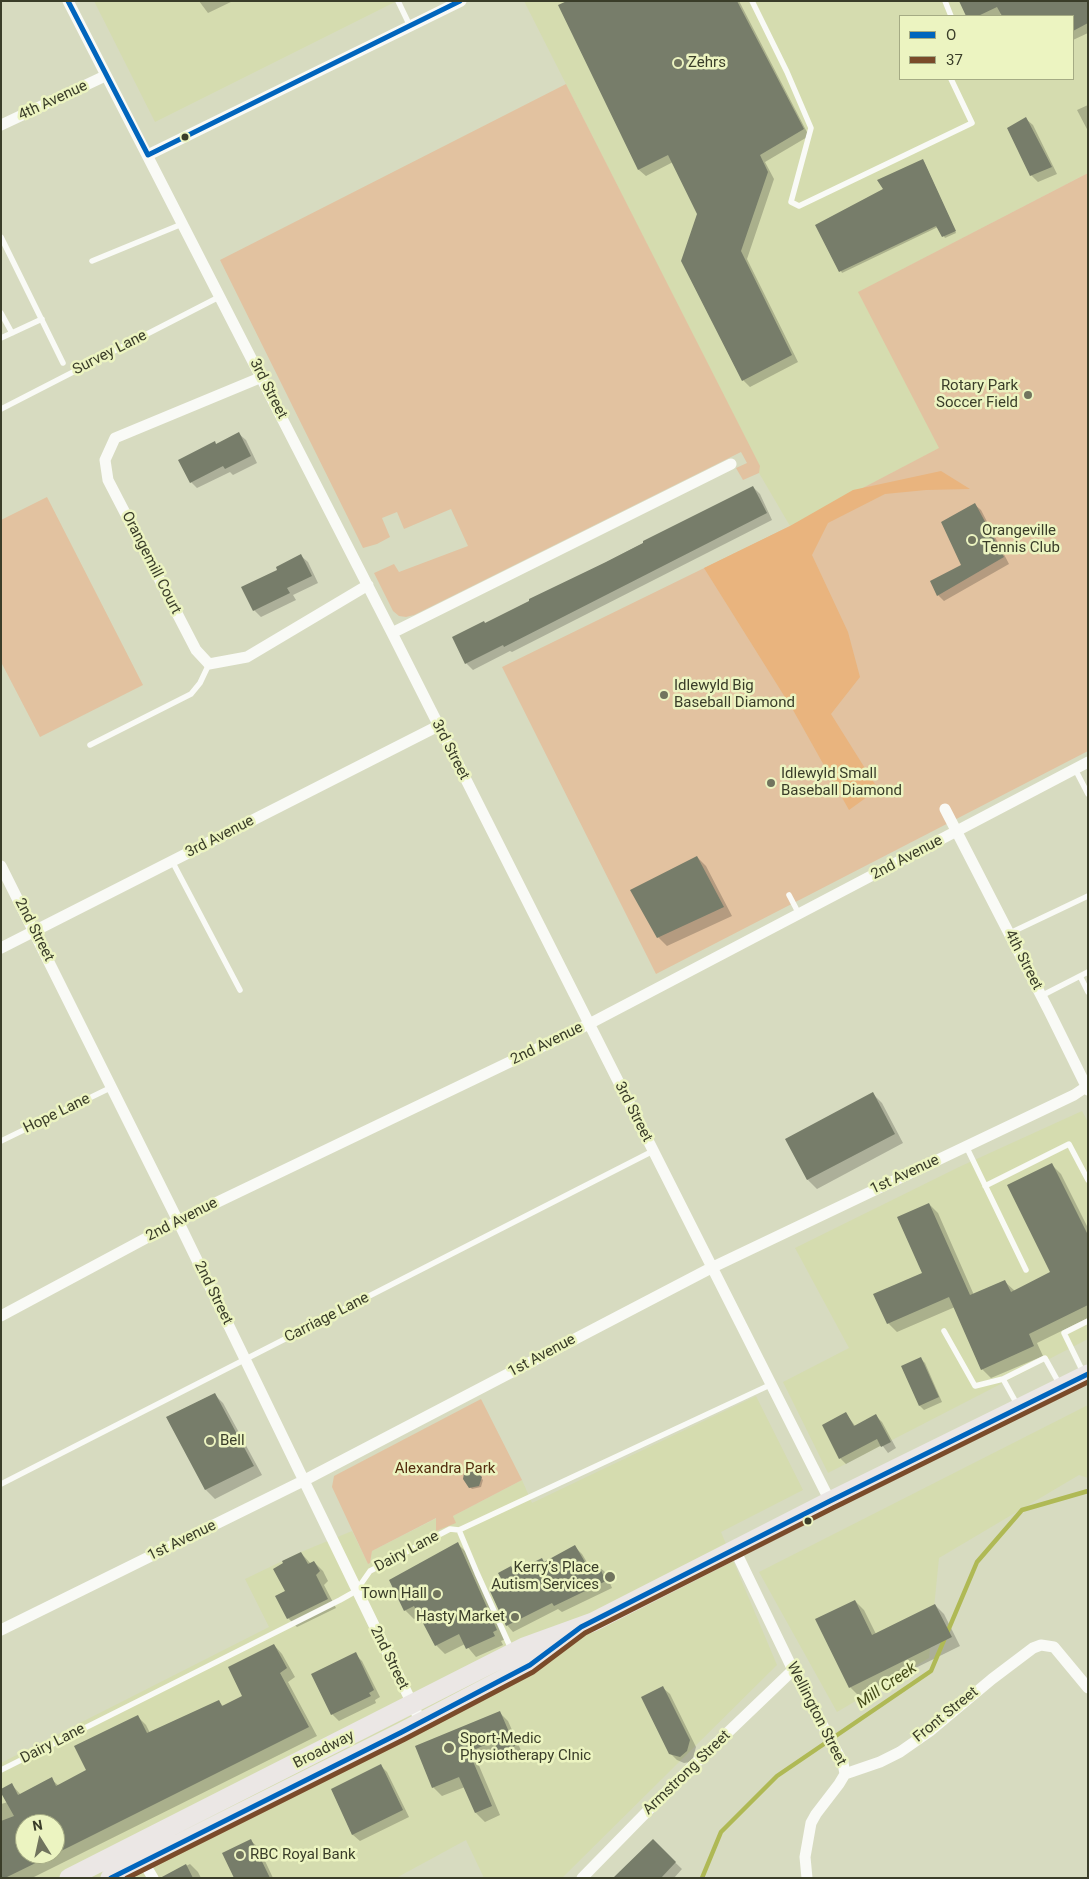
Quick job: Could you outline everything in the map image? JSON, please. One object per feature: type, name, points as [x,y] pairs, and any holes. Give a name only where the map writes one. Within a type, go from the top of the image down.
[{"type":"main road","name":"Broadway","points":[[69,1878],[513,1652],[581,1627],[830,1501],[1086,1375]]},
{"type":"main road","name":"Broadway","points":[[110,1878],[421,1722],[530,1665],[581,1627]]},
{"type":"street","name":"3rd Street","points":[[68,1],[105,76],[148,155],[218,297],[262,378],[368,585],[830,1501]]},
{"type":"street","points":[[148,155],[461,1]]},
{"type":"street","name":"4th Avenue","points":[[1,125],[105,76]]},
{"type":"street","name":"Orangemill Court","points":[[209,664],[196,650],[108,480],[105,460],[115,438],[262,378]]},
{"type":"street","points":[[392,633],[731,464]]},
{"type":"street","points":[[209,664],[247,657],[368,585]]},
{"type":"street","name":"3rd Avenue","points":[[1,948],[438,726]]},
{"type":"street","name":"2nd Avenue","points":[[1,1316],[178,1222],[589,1024],[1088,762]]},
{"type":"street","name":"4th Street","points":[[945,809],[1010,933],[1087,1088]]},
{"type":"street","name":"2nd Street","points":[[1,866],[112,1087],[421,1722]]},
{"type":"street","name":"1st Avenue","points":[[1,1630],[303,1481],[711,1268],[1087,1088]]},
{"type":"street","name":"Wellington Street","points":[[735,1550],[793,1670],[842,1764],[845,1774],[811,1823],[805,1857],[807,1878]]},
{"type":"street","name":"Front Street","points":[[845,1774],[880,1762],[900,1752],[930,1731],[992,1679],[1033,1648],[1041,1645],[1054,1647],[1088,1688]]},
{"type":"street","name":"Armstrong Street","points":[[582,1878],[674,1784],[793,1670]]},
{"type":"street","points":[[134,1844],[153,1878]]},
{"type":"lane","points":[[398,1],[410,27]]},
{"type":"lane","points":[[752,1],[787,72],[811,128],[790,202],[799,206],[972,123],[951,80]]},
{"type":"lane","points":[[945,1],[951,15]]},
{"type":"lane","points":[[92,262],[182,224]]},
{"type":"lane","points":[[1,237],[63,364]]},
{"type":"lane","name":"Survey Lane","points":[[1,409],[218,297]]},
{"type":"lane","points":[[1,313],[12,333]]},
{"type":"lane","points":[[1,338],[42,319]]},
{"type":"lane","points":[[90,745],[191,694],[200,683],[209,664]]},
{"type":"lane","points":[[1075,769],[1088,794]]},
{"type":"lane","points":[[172,861],[240,990]]},
{"type":"lane","points":[[789,895],[799,914]]},
{"type":"lane","points":[[1010,933],[1088,896]]},
{"type":"lane","points":[[1041,996],[1088,972]]},
{"type":"lane","points":[[1080,976],[1088,992]]},
{"type":"lane","name":"Hope Lane","points":[[1,1141],[112,1087]]},
{"type":"lane","points":[[985,1186],[1070,1144],[1088,1180]]},
{"type":"lane","points":[[966,1146],[1026,1270]]},
{"type":"lane","name":"Carriage Lane","points":[[1,1484],[653,1151]]},
{"type":"lane","points":[[1086,1375],[1064,1333],[1088,1321]]},
{"type":"lane","points":[[944,1331],[975,1386],[1003,1380],[1045,1358],[1061,1387]]},
{"type":"lane","points":[[1003,1380],[1019,1408]]},
{"type":"lane","name":"Dairy Lane","points":[[1,1770],[356,1591],[370,1571],[450,1529],[459,1530],[772,1384]]},
{"type":"lane","points":[[459,1530],[513,1652]]},
{"type":"shaded area","points":[[94,1],[397,1],[155,122]]},
{"type":"shaded area","points":[[524,1],[1088,1],[1088,173],[859,292],[940,448],[790,526],[759,473],[759,466]]},
{"type":"shaded area","points":[[941,471],[970,489],[926,490],[885,494],[828,523],[812,555],[848,632],[860,677],[831,714],[878,789],[849,810],[793,710],[704,568],[790,526],[853,490]]},
{"type":"shaded area","points":[[1082,1111],[1088,1122],[1088,1339],[828,1473],[783,1382],[849,1348],[795,1248],[959,1167]]},
{"type":"shaded area","points":[[756,1396],[803,1490],[721,1532],[777,1665],[562,1878],[484,1878],[466,1840],[396,1878],[1,1878],[1,1763],[269,1627],[245,1579],[301,1552],[352,1531],[368,1564],[370,1563],[372,1551],[437,1518],[436,1530],[455,1523],[453,1516],[522,1480],[532,1503]]},
{"type":"shaded area","points":[[1088,1405],[1088,1478],[1079,1475],[939,1558],[929,1658],[837,1712],[759,1572]]},
{"type":"green space","points":[[566,84],[760,466],[759,473],[743,480],[736,468],[747,463],[741,452],[414,615],[399,616],[393,611],[374,573],[394,564],[399,572],[468,546],[451,509],[404,529],[397,512],[382,518],[390,537],[377,544],[363,548],[220,260]]},
{"type":"green space","points":[[1088,173],[1088,751],[656,974],[502,667],[790,526],[939,448],[858,292]]},
{"type":"green space","points":[[47,497],[143,685],[40,737],[1,662],[1,520]]},
{"type":"green space","name":"Alexandra Park","points":[[481,1399],[522,1480],[453,1516],[456,1523],[436,1531],[436,1518],[372,1551],[370,1563],[368,1564],[332,1487],[334,1476]]},
{"type":"building","points":[[567,1],[737,1],[804,129],[760,155],[768,172],[741,251],[792,355],[742,381],[681,261],[697,214],[668,155],[638,170],[558,5]]},
{"type":"building","points":[[959,1],[1088,1],[1088,23],[1074,30],[1074,15],[1001,15],[997,7],[980,15],[966,15]]},
{"type":"building","points":[[1026,117],[1052,167],[1030,176],[1007,128]]},
{"type":"building","points":[[923,159],[956,231],[942,237],[936,226],[839,272],[815,225],[883,189],[877,180]]},
{"type":"building","points":[[239,432],[251,456],[225,469],[223,466],[190,483],[178,460],[215,441],[216,444]]},
{"type":"building","points":[[753,486],[767,513],[504,647],[503,645],[465,664],[452,637],[529,601],[529,599],[606,562],[643,543],[643,541]]},
{"type":"building","name":"Orangeville Tennis Club","points":[[975,503],[1004,557],[937,596],[930,581],[961,565],[941,522]]},
{"type":"building","points":[[301,554],[312,576],[287,588],[290,593],[253,611],[241,587],[277,570],[276,567]]},
{"type":"building","points":[[697,856],[724,907],[657,938],[630,890]]},
{"type":"building","points":[[873,1092],[895,1134],[807,1180],[785,1139]]},
{"type":"building","points":[[1052,1163],[1088,1235],[1088,1305],[1029,1334],[1034,1346],[981,1370],[949,1297],[887,1324],[873,1294],[922,1273],[897,1217],[929,1203],[970,1295],[1005,1280],[1011,1292],[1050,1272],[1007,1185]]},
{"type":"building","points":[[921,1357],[939,1397],[919,1406],[901,1366]]},
{"type":"building","name":"Bell","points":[[215,1393],[254,1466],[205,1490],[166,1417]]},
{"type":"building","points":[[846,1412],[854,1426],[876,1414],[891,1442],[881,1447],[877,1439],[839,1459],[822,1425]]},
{"type":"building","points":[[476,1471],[482,1477],[479,1486],[469,1488],[463,1479],[464,1473]]},
{"type":"building","name":"Town Hall","points":[[458,1542],[497,1630],[493,1632],[495,1636],[466,1649],[459,1634],[435,1646],[414,1606],[404,1611],[389,1580]]},
{"type":"building","points":[[575,1545],[589,1569],[598,1564],[606,1581],[554,1606],[552,1603],[506,1626],[489,1589],[503,1582],[498,1573],[511,1566],[514,1572],[542,1558],[544,1562]]},
{"type":"building","points":[[301,1552],[308,1564],[314,1561],[320,1571],[316,1575],[328,1599],[287,1619],[275,1596],[285,1591],[273,1569],[283,1563],[282,1561]]},
{"type":"building","points":[[855,1600],[872,1635],[935,1604],[952,1637],[849,1688],[815,1619]]},
{"type":"building","points":[[274,1644],[287,1668],[280,1673],[309,1727],[65,1849],[65,1814],[15,1814],[15,1864],[34,1864],[5,1878],[1,1878],[1,1821],[14,1816],[1,1793],[1,1789],[12,1783],[18,1795],[52,1777],[56,1786],[86,1770],[74,1746],[138,1715],[147,1733],[219,1700],[222,1706],[242,1696],[228,1667]]},
{"type":"building","points":[[356,1652],[374,1690],[369,1693],[371,1696],[331,1715],[311,1674]]},
{"type":"building","points":[[663,1686],[690,1740],[687,1751],[680,1757],[669,1754],[641,1697]]},
{"type":"building","points":[[500,1711],[515,1746],[499,1753],[494,1741],[469,1752],[492,1806],[475,1813],[459,1777],[432,1788],[415,1746]]},
{"type":"building","points":[[381,1764],[403,1810],[352,1835],[331,1789]]},
{"type":"building","points":[[251,1839],[270,1878],[234,1878],[222,1853]]},
{"type":"building","points":[[653,1839],[676,1862],[661,1878],[613,1878]]},
{"type":"building","points":[[186,1864],[193,1878],[160,1878]]},
{"type":"waterway","name":"Mill Creek","points":[[702,1878],[721,1832],[777,1776],[931,1671],[977,1562],[1022,1510],[1088,1491]]},
{"type":"transit line","name":"O","points":[[68,1],[148,155],[460,1]]},
{"type":"transit line","name":"O","points":[[111,1878],[402,1732],[530,1665],[581,1627],[830,1501],[1088,1374]]},
{"type":"transit line","name":"37","points":[[127,1878],[405,1739],[533,1672],[585,1633],[1088,1382]]},
{"type":"place","name":"Zehrs","points":[[678,63]]},
{"type":"place","name":"Rotary Park Soccer Field","points":[[1028,395]]},
{"type":"place","name":"Orangeville Tennis Club","points":[[972,540]]},
{"type":"place","name":"Idlewyld Big Baseball Diamond","points":[[664,695]]},
{"type":"place","name":"Idlewyld Small Baseball Diamond","points":[[771,783]]},
{"type":"place","name":"Bell","points":[[210,1441]]},
{"type":"place","name":"Kerry’s Place Autism Services","points":[[610,1577]]},
{"type":"place","name":"Town Hall","points":[[437,1594]]},
{"type":"place","name":"Hasty Market","points":[[515,1617]]},
{"type":"place","name":"Sport-Medic Physiotherapy Clnic","points":[[449,1748]]},
{"type":"place","name":"RBC Royal Bank","points":[[240,1855]]}]
